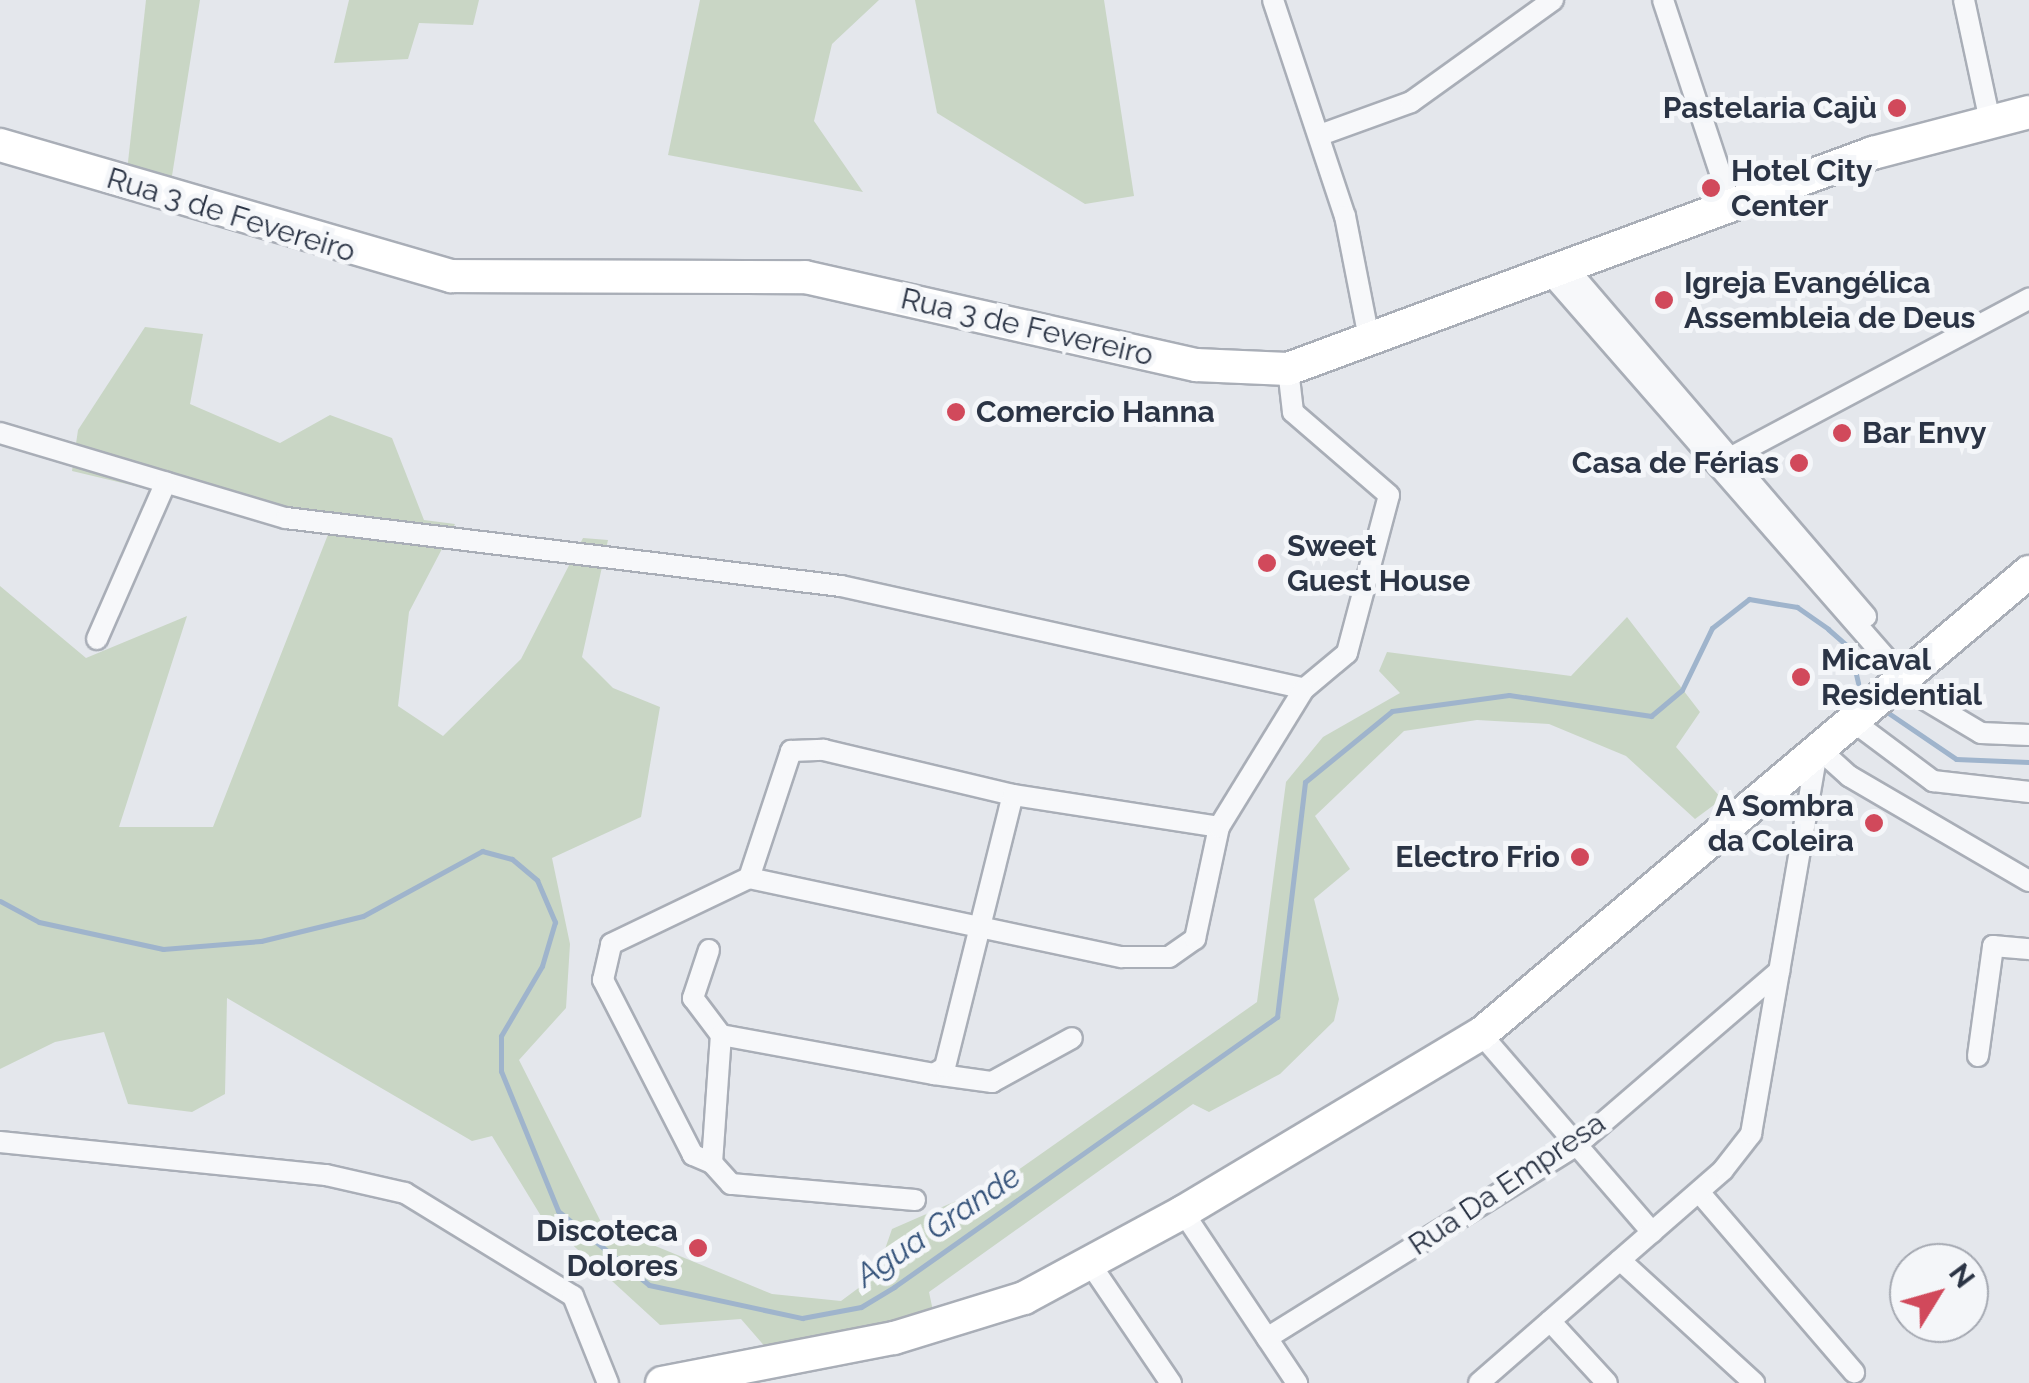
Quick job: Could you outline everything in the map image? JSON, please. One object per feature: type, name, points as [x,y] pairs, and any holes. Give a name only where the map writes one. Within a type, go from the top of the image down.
[{"type":"main road","name":"Rua 3 de Fevereiro","points":[[0,146],[451,276],[805,277],[1196,365],[1288,369],[1370,344],[1732,206],[1990,120],[2029,112]]},
{"type":"main road","points":[[662,1383],[894,1338],[1024,1298],[1183,1212],[1480,1034],[1905,671],[2029,572]]},
{"type":"street","points":[[1273,0],[1320,136],[1370,344]]},
{"type":"street","points":[[1320,136],[1411,102],[1553,0]]},
{"type":"street","points":[[1663,0],[1732,206]]},
{"type":"street","points":[[1964,0],[1990,120]]},
{"type":"street","points":[[1560,273],[1905,671],[1964,726],[2029,735]]},
{"type":"street","points":[[1722,462],[2029,299]]},
{"type":"street","points":[[915,1200],[731,1184],[712,1163],[692,1155],[603,980],[611,944],[642,922],[749,878],[1122,957],[1169,957],[1194,940],[1219,826],[1304,689],[1348,653],[1389,495],[1293,412],[1288,369]]},
{"type":"street","points":[[0,433],[286,518],[450,543],[840,586],[1304,689]]},
{"type":"street","points":[[97,639],[166,482]]},
{"type":"street","points":[[1850,719],[1933,781],[2029,792]]},
{"type":"street","points":[[1818,748],[1849,776],[2029,882]]},
{"type":"street","points":[[1480,1383],[1698,1192],[1750,1134],[1818,748]]},
{"type":"street","points":[[749,878],[790,751],[824,750],[1013,795],[1219,826]]},
{"type":"street","points":[[934,1074],[946,1068],[1013,795]]},
{"type":"street","points":[[1978,1056],[1993,946],[2029,948]]},
{"type":"street","points":[[708,950],[693,998],[721,1035],[712,1163]]},
{"type":"street","name":"Rua Da Empresa","points":[[1268,1338],[1577,1146],[1778,971]]},
{"type":"street","points":[[1480,1034],[1652,1232]]},
{"type":"street","points":[[721,1035],[992,1082],[1072,1038]]},
{"type":"street","points":[[0,1142],[326,1175],[404,1193],[573,1296],[608,1383]]},
{"type":"street","points":[[1698,1192],[1854,1372]]},
{"type":"street","points":[[1183,1212],[1297,1383]]},
{"type":"street","points":[[1620,1260],[1754,1383]]},
{"type":"street","points":[[1091,1265],[1171,1383]]},
{"type":"street","points":[[1550,1321],[1607,1383]]},
{"type":"green space","points":[[146,0],[200,0],[171,182],[127,171]]},
{"type":"green space","points":[[349,0],[479,0],[473,25],[419,23],[408,59],[334,63]]},
{"type":"green space","points":[[700,0],[879,0],[832,44],[814,121],[863,192],[668,155]]},
{"type":"green space","points":[[915,0],[1104,0],[1134,196],[1085,204],[937,113]]},
{"type":"green space","points":[[145,327],[203,334],[190,404],[280,443],[330,415],[392,438],[424,520],[455,524],[409,612],[398,706],[443,736],[521,659],[583,538],[608,540],[582,657],[613,688],[660,707],[641,817],[552,858],[570,944],[566,1008],[519,1060],[602,1224],[772,1294],[841,1301],[876,1275],[892,1229],[1004,1180],[1257,1002],[1286,782],[1323,737],[1400,693],[1379,671],[1387,652],[1571,676],[1627,617],[1700,712],[1676,747],[1722,799],[1695,819],[1626,756],[1549,724],[1477,720],[1404,731],[1315,816],[1350,869],[1314,899],[1339,999],[1334,1021],[1280,1074],[1209,1112],[1193,1104],[929,1292],[937,1330],[767,1349],[741,1319],[660,1325],[541,1216],[492,1136],[472,1141],[227,998],[225,1094],[192,1112],[128,1104],[104,1032],[55,1042],[0,1069],[0,586],[86,658],[187,616],[119,827],[213,827],[329,532],[72,471],[78,430]]},
{"type":"waterway","name":"Agua Grande","points":[[0,901],[39,922],[163,949],[261,941],[363,916],[482,851],[512,859],[537,880],[555,922],[542,966],[501,1036],[501,1071],[558,1211],[649,1285],[802,1318],[861,1307],[894,1287],[1277,1017],[1305,782],[1392,711],[1509,695],[1651,716],[1682,690],[1712,628],[1749,599],[1797,607],[1828,629],[1850,648],[1858,683]]},
{"type":"waterway","points":[[1884,710],[1956,759],[2029,762]]},
{"type":"place","name":"Pastelaria Cajù","points":[[1897,108]]},
{"type":"place","name":"Hotel City Center","points":[[1711,188]]},
{"type":"place","name":"Igreja Evangélica Assembleia de Deus","points":[[1664,300]]},
{"type":"place","name":"Comercio Hanna","points":[[956,412]]},
{"type":"place","name":"Bar Envy","points":[[1842,433]]},
{"type":"place","name":"Casa de Férias","points":[[1799,463]]},
{"type":"place","name":"Sweet Guest House","points":[[1267,563]]},
{"type":"place","name":"Micaval Residential","points":[[1801,677]]},
{"type":"place","name":"A Sombra da Coleira","points":[[1874,823]]},
{"type":"place","name":"Electro Frio","points":[[1580,857]]},
{"type":"place","name":"Discoteca Dolores","points":[[698,1248]]}]
